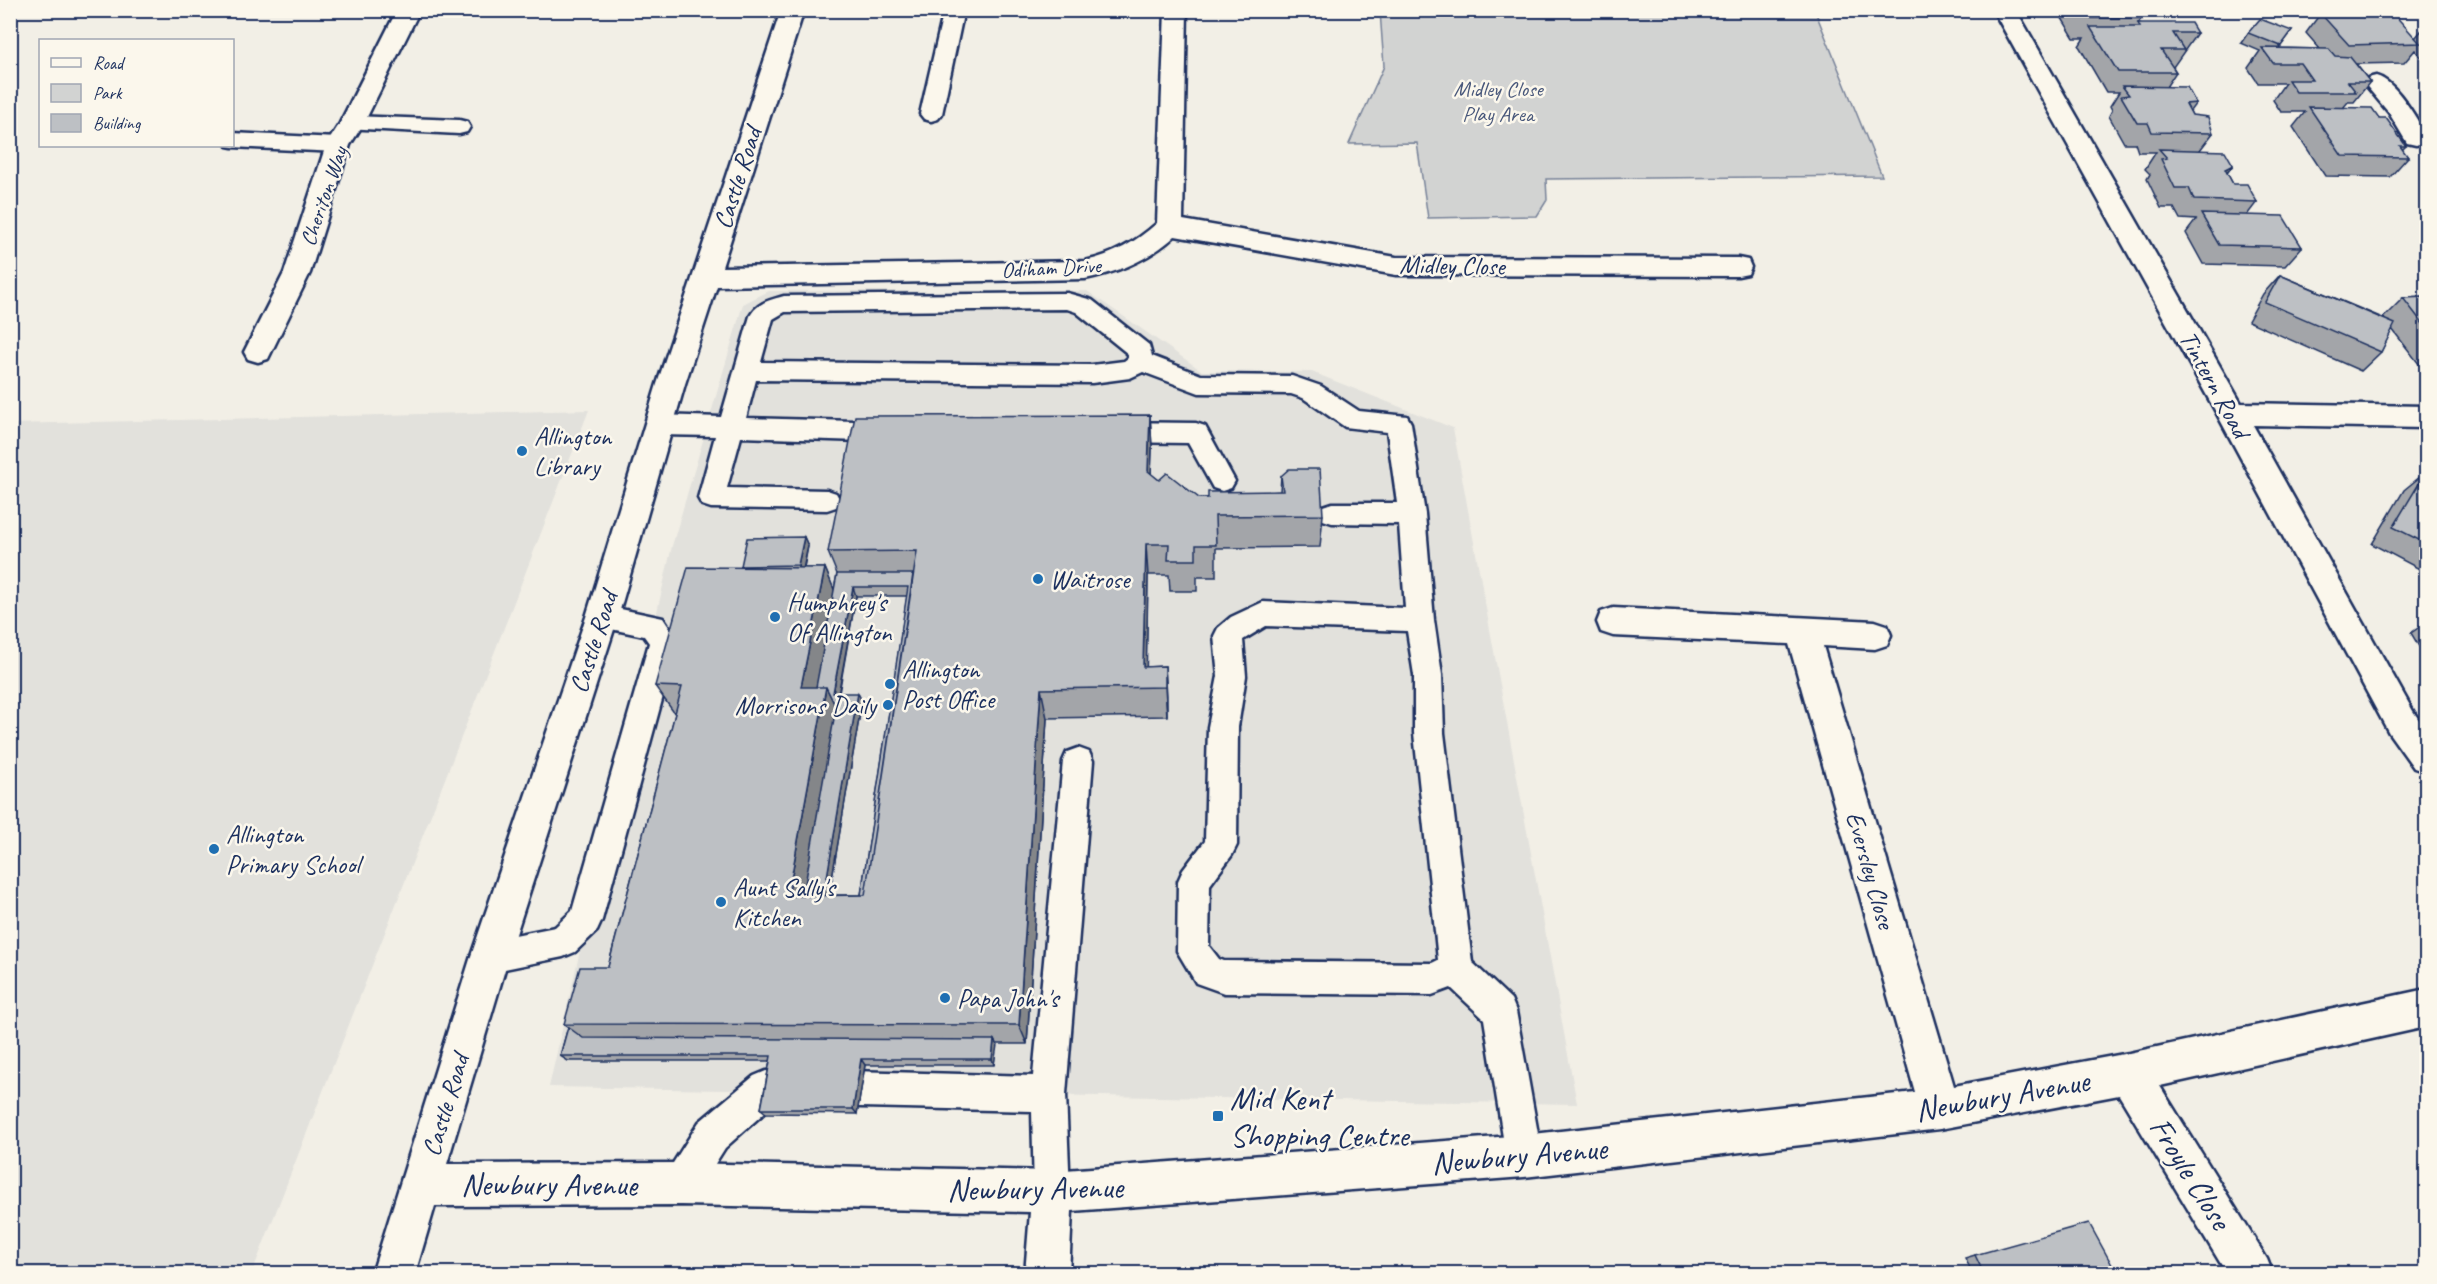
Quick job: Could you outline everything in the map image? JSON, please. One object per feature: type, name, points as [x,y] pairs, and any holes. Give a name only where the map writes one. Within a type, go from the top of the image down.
[{"type":"street","name":"Cheriton Way","points":[[258,352],[297,273],[338,145],[352,123],[409,10]]},
{"type":"street","name":"Castle Road","points":[[393,1274],[490,956],[602,617],[705,277],[794,10]]},
{"type":"street","points":[[1170,226],[1176,10]]},
{"type":"street","name":"Tintern Road","points":[[2004,10],[2232,414],[2401,722],[2427,757]]},
{"type":"street","points":[[2376,83],[2398,109],[2416,137]]},
{"type":"street","points":[[2398,109],[2427,110]]},
{"type":"street","name":"Odiham Drive","points":[[705,277],[1085,270],[1109,265],[1134,254],[1154,242],[1170,226]]},
{"type":"street","name":"Midley Close","points":[[1170,226],[1396,266],[1738,267]]},
{"type":"street","points":[[2232,414],[2427,417]]},
{"type":"street","points":[[1613,622],[1875,635]]},
{"type":"street","name":"Eversley Close","points":[[1802,632],[1940,1109]]},
{"type":"street","name":"Newbury Avenue","points":[[421,1185],[681,1184],[1052,1192],[1524,1156],[1940,1109],[2129,1072],[2427,1008]]},
{"type":"street","name":"Froyle Close","points":[[2129,1072],[2252,1274]]},
{"type":"street","points":[[1047,1274],[1052,1192]]},
{"type":"lane","points":[[931,114],[954,10]]},
{"type":"lane","points":[[352,123],[459,128]]},
{"type":"lane","points":[[234,140],[338,145]]},
{"type":"lane","points":[[827,500],[711,498],[762,316],[769,309],[784,304],[1067,301],[1084,306],[1119,332],[1140,351],[1140,361]]},
{"type":"lane","points":[[747,371],[1092,374],[1130,369],[1140,361]]},
{"type":"lane","points":[[1140,361],[1199,384],[1292,385],[1312,393],[1354,420],[1398,423],[1412,514],[1420,620],[1428,675],[1429,733],[1456,970],[1499,1011],[1524,1156]]},
{"type":"lane","points":[[659,425],[864,433],[910,432]]},
{"type":"lane","points":[[1088,432],[1196,433],[1222,481]]},
{"type":"lane","points":[[1332,513],[1412,514]]},
{"type":"lane","points":[[1420,620],[1263,614],[1240,625],[1228,636],[1232,676],[1223,727],[1221,846],[1194,881],[1193,951],[1208,972],[1224,977],[1432,979],[1456,970]]},
{"type":"lane","points":[[490,956],[562,941],[586,920],[664,641],[654,626],[602,617]]},
{"type":"lane","points":[[1052,1192],[1049,1094],[1078,761]]},
{"type":"lane","points":[[681,1184],[712,1135],[766,1088],[814,1087],[1049,1094]]},
{"type":"shaded area","name":"Mid Kent Shopping Centre","points":[[769,291],[1087,291],[1202,371],[1312,372],[1453,428],[1577,1104],[549,1087],[672,546],[743,304]]},
{"type":"shaded area","name":"Allington Primary School","points":[[589,410],[252,1273],[11,1273],[11,424]]},
{"type":"green space","name":"Midley Close Play Area","points":[[1380,11],[1815,11],[1882,176],[1546,179],[1547,200],[1537,216],[1428,218],[1417,143],[1349,144],[1384,66]]},
{"type":"building","points":[[2080,10],[2137,10],[2142,18],[2085,18]]},
{"type":"building","points":[[2334,10],[2353,10],[2355,13],[2392,12],[2420,43],[2349,45],[2320,13],[2336,12]]},
{"type":"building","points":[[2260,19],[2292,31],[2281,46],[2248,33]]},
{"type":"building","points":[[2138,23],[2191,23],[2197,33],[2173,33],[2184,50],[2161,50],[2176,72],[2118,72],[2090,27],[2140,27]]},
{"type":"building","points":[[2262,48],[2329,49],[2335,56],[2350,57],[2370,82],[2348,82],[2356,92],[2296,92],[2288,80],[2312,80],[2300,63],[2273,63]]},
{"type":"building","points":[[2122,86],[2187,87],[2196,103],[2186,104],[2192,115],[2208,117],[2213,133],[2152,132],[2148,123],[2137,123],[2121,96],[2129,95]]},
{"type":"building","points":[[2309,107],[2372,108],[2379,118],[2386,118],[2406,146],[2400,146],[2408,157],[2342,156]]},
{"type":"building","points":[[2159,149],[2225,151],[2233,165],[2225,169],[2233,184],[2247,184],[2257,202],[2194,200],[2189,188],[2175,188],[2161,159],[2167,158]]},
{"type":"building","points":[[2201,214],[2283,216],[2302,247],[2219,245]]},
{"type":"building","points":[[2280,275],[2395,324],[2381,352],[2265,302]]},
{"type":"building","points":[[2427,297],[2427,329],[2403,298]]},
{"type":"building","points":[[1150,415],[1148,471],[1159,480],[1167,473],[1199,498],[1208,498],[1208,492],[1283,491],[1281,476],[1289,469],[1320,469],[1323,515],[1215,516],[1216,545],[1196,545],[1196,560],[1168,560],[1169,544],[1146,544],[1143,667],[1165,666],[1165,687],[1041,689],[1019,1025],[564,1024],[580,967],[608,967],[682,687],[655,686],[688,567],[825,568],[801,687],[826,687],[788,896],[865,895],[917,551],[828,552],[855,416]]},
{"type":"building","points":[[2427,473],[2427,544],[2393,527]]},
{"type":"building","points":[[804,537],[798,565],[741,566],[747,538]]},
{"type":"building","points":[[837,574],[913,574],[865,895],[861,895],[908,587],[853,587],[833,693],[858,693],[824,895],[803,896],[836,707],[826,687],[816,687]]},
{"type":"building","points":[[568,1027],[583,1038],[994,1040],[992,1059],[861,1059],[853,1109],[761,1109],[771,1056],[560,1056]]},
{"type":"building","points":[[2089,1223],[2117,1274],[1984,1274],[1975,1255]]},
{"type":"place","name":"Allington Library","points":[[522,451]]},
{"type":"place","name":"Waitrose","points":[[1038,579]]},
{"type":"place","name":"Humphrey's Of Allington","points":[[775,617]]},
{"type":"place","name":"Allington Post Office","points":[[890,684]]},
{"type":"place","name":"Morrisons Daily","points":[[888,705]]},
{"type":"place","name":"Allington Primary School","points":[[214,849]]},
{"type":"place","name":"Aunt Sally's Kitchen","points":[[721,902]]},
{"type":"place","name":"Papa John's","points":[[945,998]]},
{"type":"place","name":"Mid Kent Shopping Centre","points":[[1218,1116]]}]
